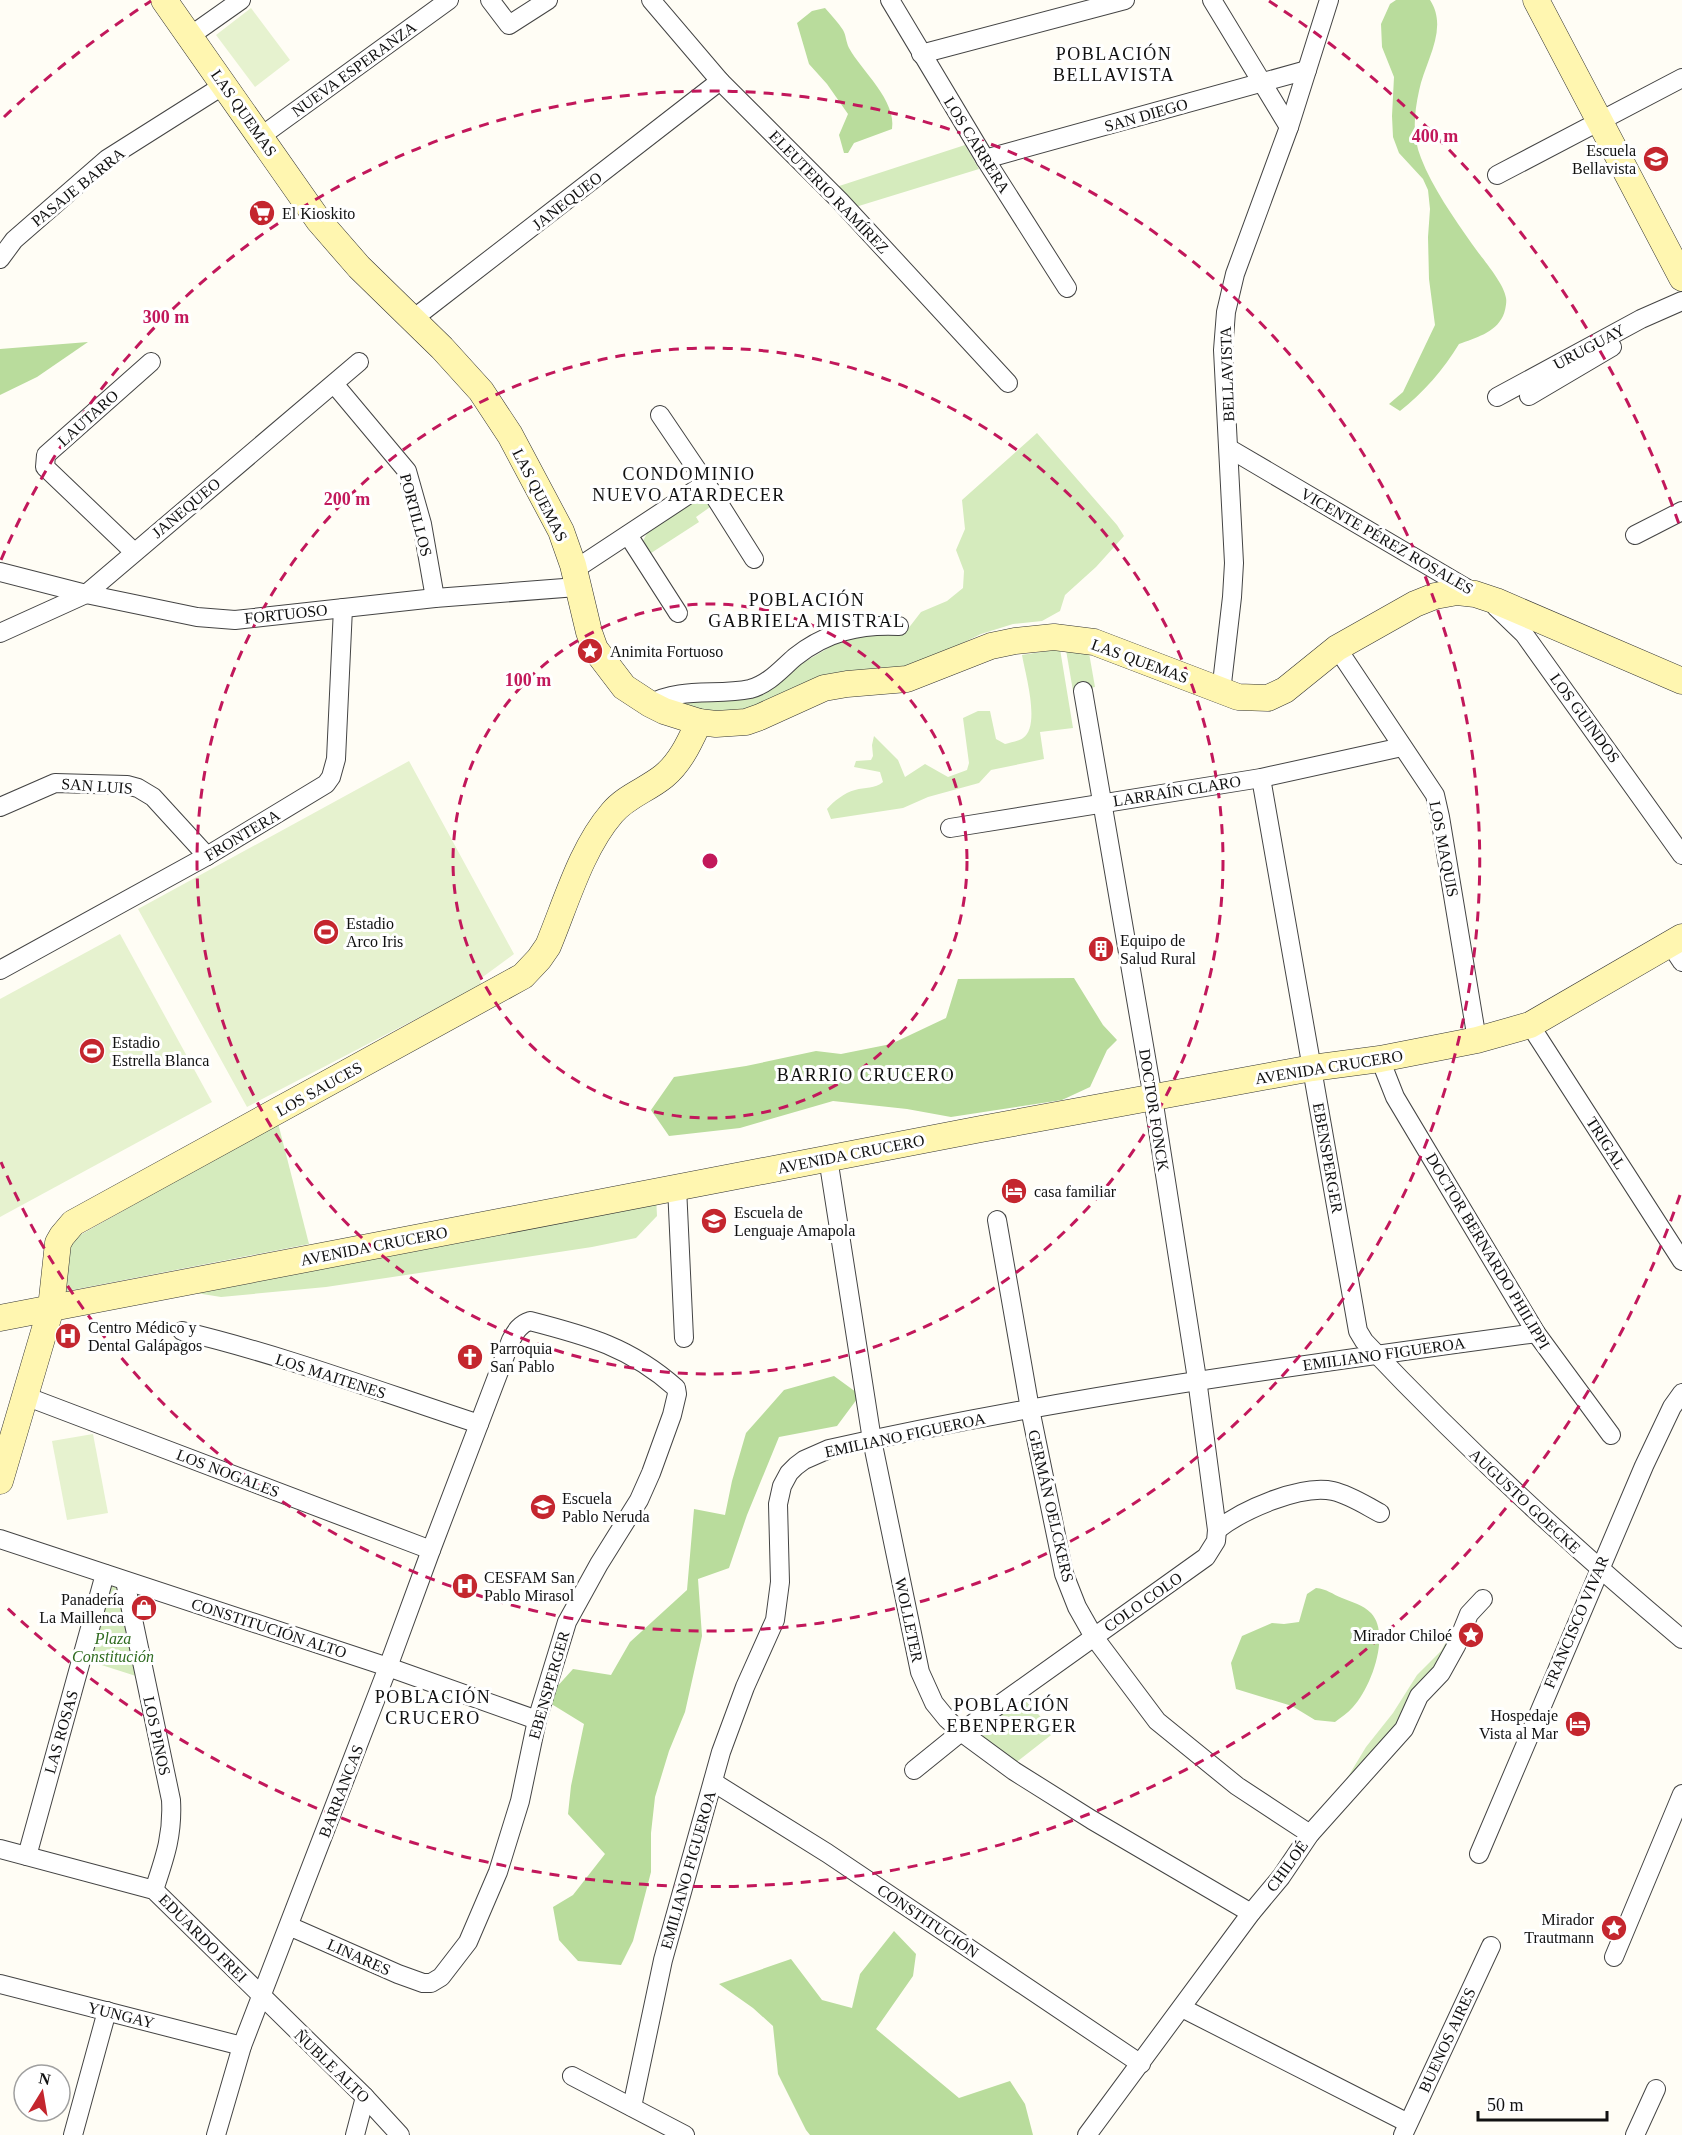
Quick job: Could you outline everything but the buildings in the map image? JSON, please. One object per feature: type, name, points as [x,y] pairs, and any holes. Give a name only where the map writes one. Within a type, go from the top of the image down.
[{"type":"main road","name":"LAS QUEMAS","points":[[164,0],[319,221],[359,267],[468,375],[493,408],[544,496],[561,531],[589,632],[596,649],[624,687],[650,705],[699,722],[732,724],[746,722],[824,688],[858,682],[907,679],[992,646],[1042,637],[1094,642],[1221,692],[1258,699],[1277,695],[1337,648],[1415,604],[1435,596],[1457,592],[1475,594]]},
{"type":"main road","points":[[1536,0],[1682,278]]},
{"type":"main road","name":"VICENTE PÉREZ ROSALES","points":[[1475,594],[1682,681]]},
{"type":"main road","name":"LOS SAUCES","points":[[0,1481],[51,1308],[58,1243],[73,1223],[514,982],[532,968],[548,946],[598,831],[628,797],[663,776],[676,764],[699,722]]},
{"type":"main road","name":"AVENIDA CRUCERO","points":[[0,1318],[828,1158],[1312,1068],[1380,1059],[1477,1040],[1530,1025],[1678,948]]},
{"type":"street","points":[[190,36],[241,0]]},
{"type":"street","name":"NUEVA ESPERANZA","points":[[260,137],[449,0]]},
{"type":"street","points":[[490,0],[508,25],[548,0]]},
{"type":"street","name":"ELEUTERIO RAMÍREZ","points":[[651,0],[720,81],[840,201],[1008,383]]},
{"type":"street","name":"LOS CARRERA","points":[[890,0],[921,54],[1067,288]]},
{"type":"street","points":[[921,54],[1125,0]]},
{"type":"street","points":[[1212,0],[1289,128]]},
{"type":"street","name":"BELLAVISTA","points":[[1221,692],[1234,563],[1230,449],[1223,350],[1226,312],[1235,274],[1289,128],[1329,0]]},
{"type":"street","name":"SAN DIEGO","points":[[986,159],[1307,70]]},
{"type":"street","points":[[1497,175],[1682,78]]},
{"type":"street","name":"JANEQUEO","points":[[413,319],[720,81]]},
{"type":"street","name":"PASAJE BARRA","points":[[0,259],[14,240],[107,159],[224,85]]},
{"type":"street","name":"URUGUAY","points":[[1529,396],[1656,321],[1682,302]]},
{"type":"street","name":"URUGUAY","points":[[1497,397],[1631,324],[1682,302]]},
{"type":"street","name":"LAUTARO","points":[[134,552],[45,467],[46,455],[151,362]]},
{"type":"street","name":"JANEQUEO","points":[[0,633],[86,594],[335,385],[359,362]]},
{"type":"street","name":"PORTILLOS","points":[[335,385],[407,471],[422,524],[435,598]]},
{"type":"street","points":[[660,414],[754,559]]},
{"type":"street","name":"VICENTE PÉREZ ROSALES","points":[[1230,449],[1475,594]]},
{"type":"street","points":[[576,579],[628,536],[706,483]]},
{"type":"street","points":[[1635,535],[1682,511]]},
{"type":"street","points":[[628,536],[678,613]]},
{"type":"street","name":"FORTUOSO","points":[[0,572],[86,594],[215,619],[235,620],[435,598],[576,579]]},
{"type":"street","name":"LOS GUINDOS","points":[[1475,594],[1500,610],[1524,634],[1682,855]]},
{"type":"street","name":"FRONTERA","points":[[0,970],[207,856],[318,789],[331,777],[336,759],[343,608]]},
{"type":"street","points":[[650,705],[660,699],[675,695],[751,688],[763,684],[797,656],[838,632],[878,625],[899,626]]},
{"type":"street","name":"LOS MAQUIS","points":[[1337,648],[1435,795],[1477,1040]]},
{"type":"street","name":"DOCTOR FONCK","points":[[1083,691],[1153,1098],[1197,1379],[1217,1530]]},
{"type":"street","name":"LARRAÍN CLARO","points":[[950,828],[1261,778],[1402,747]]},
{"type":"street","name":"EBENSPERGER","points":[[1261,778],[1358,1331],[1376,1354]]},
{"type":"street","name":"SAN LUIS","points":[[0,807],[55,783],[127,785],[138,788],[153,797],[207,856]]},
{"type":"street","name":"TRIGAL","points":[[1530,1025],[1682,1261]]},
{"type":"street","name":"DOCTOR BERNARDO PHILIPPI","points":[[1380,1059],[1395,1097],[1536,1333],[1611,1435]]},
{"type":"street","name":"WOLLETER","points":[[828,1158],[872,1440],[920,1672],[934,1703],[961,1732],[1014,1771],[1092,1820],[1251,1913]]},
{"type":"street","points":[[677,1187],[684,1338]]},
{"type":"street","name":"GERMÁN OELCKERS","points":[[997,1220],[1030,1409],[1064,1574],[1077,1607],[1094,1637],[1156,1721],[1237,1786],[1310,1834]]},
{"type":"street","name":"BARRANCAS","points":[[216,2135],[242,2046],[511,1340],[518,1328],[530,1321],[597,1340],[636,1356],[676,1388]]},
{"type":"street","name":"LOS MAITENES","points":[[182,1331],[216,1339],[479,1424]]},
{"type":"street","name":"EMILIANO FIGUEROA","points":[[632,2107],[663,1960],[721,1752],[737,1708],[775,1620],[780,1582],[778,1504],[782,1486],[789,1473],[804,1460],[829,1449],[872,1440],[1197,1379],[1536,1333]]},
{"type":"street","name":"AUGUSTO GOECKE","points":[[1376,1354],[1459,1439],[1598,1569],[1682,1639]]},
{"type":"street","name":"EBENSPERGER","points":[[431,1983],[441,1977],[468,1942],[479,1919],[498,1872],[520,1801],[537,1720],[567,1622],[599,1564],[639,1500],[667,1431],[676,1388]]},
{"type":"street","name":"FRANCISCO VIVAR","points":[[1479,1854],[1598,1569],[1648,1456],[1672,1407],[1682,1393]]},
{"type":"street","name":"LOS NOGALES","points":[[25,1396],[431,1550]]},
{"type":"street","points":[[1217,1530],[1228,1521],[1253,1509],[1286,1496],[1311,1490],[1332,1491],[1380,1513]]},
{"type":"street","name":"COLO COLO","points":[[914,1770],[961,1732],[1206,1557],[1216,1541],[1217,1530]]},
{"type":"street","name":"CONSTITUCIÓN ALTO","points":[[0,1539],[388,1667],[537,1720]]},
{"type":"street","name":"LAS ROSAS","points":[[27,1856],[105,1574]]},
{"type":"street","name":"LOS PINOS","points":[[125,1581],[171,1800],[172,1822],[168,1848],[154,1890]]},
{"type":"street","name":"CHILOÉ","points":[[1087,2135],[1251,1913],[1281,1877],[1310,1834],[1404,1729],[1419,1696],[1441,1673],[1456,1646],[1469,1614],[1483,1599]]},
{"type":"street","name":"CONSTITUCIÓN","points":[[713,1782],[827,1853],[1141,2064]]},
{"type":"street","points":[[1614,1957],[1682,1794]]},
{"type":"street","name":"EDUARDO FREI","points":[[0,1850],[154,1890],[262,1998]]},
{"type":"street","name":"LINARES","points":[[288,1926],[412,1980],[431,1983]]},
{"type":"street","name":"BUENOS AIRES","points":[[1406,2129],[1491,1946]]},
{"type":"street","name":"YUNGAY","points":[[0,1984],[242,2046]]},
{"type":"street","name":"ÑUBLE ALTO","points":[[262,1998],[365,2097],[400,2135]]},
{"type":"street","points":[[1182,2008],[1406,2129]]},
{"type":"street","points":[[73,2135],[107,2011]]},
{"type":"street","points":[[572,2076],[685,2135]]},
{"type":"street","points":[[1635,2135],[1656,2088]]},
{"type":"street","points":[[355,2135],[365,2097]]},
{"type":"green space","points":[[1396,0],[1430,0],[1435,11],[1437,22],[1434,45],[1422,80],[1416,108],[1415,133],[1418,150],[1437,191],[1497,278],[1506,300],[1504,314],[1495,327],[1459,344],[1432,380],[1400,411],[1389,404],[1403,392],[1435,325],[1429,279],[1428,190],[1423,179],[1399,153],[1393,137],[1394,77],[1382,47],[1381,24],[1390,4]]},
{"type":"green space","points":[[251,8],[290,60],[255,87],[216,35]]},
{"type":"green space","points":[[825,8],[843,30],[854,57],[884,97],[892,118],[892,129],[854,143],[848,153],[844,153],[839,135],[848,114],[827,84],[809,64],[797,23],[812,11]]},
{"type":"green space","points":[[965,145],[979,169],[849,209],[830,189]]},
{"type":"green space","points":[[88,342],[37,377],[0,395],[0,349]]},
{"type":"green space","points":[[1037,433],[1124,536],[1096,567],[1065,595],[1060,611],[1042,621],[1013,624],[981,634],[922,663],[779,696],[733,714],[686,708],[678,700],[789,671],[842,640],[863,636],[904,634],[921,612],[947,601],[963,588],[964,571],[956,550],[965,529],[962,500]]},
{"type":"green space","points":[[703,496],[713,505],[696,517],[699,522],[648,555],[642,543],[647,533]]},
{"type":"green space","points":[[1060,649],[1073,728],[1040,732],[1044,759],[991,770],[979,783],[928,797],[903,808],[831,819],[827,809],[840,798],[851,791],[873,787],[883,782],[880,772],[854,767],[856,761],[871,760],[874,736],[898,760],[905,777],[925,764],[948,777],[967,770],[969,763],[963,718],[978,711],[990,711],[996,739],[1005,744],[1023,738],[1031,722],[1031,711],[1022,655]]},
{"type":"green space","points":[[1066,650],[1089,653],[1095,687],[1073,691]]},
{"type":"green space","name":"Estadio Arco Iris","points":[[409,761],[514,954],[480,979],[481,985],[247,1107],[138,909]]},
{"type":"green space","name":"Estadio Estrella Blanca","points":[[120,934],[212,1102],[0,1217],[0,999]]},
{"type":"green space","points":[[1074,978],[1103,1025],[1117,1040],[1107,1050],[1090,1087],[1062,1100],[951,1117],[907,1109],[833,1101],[740,1128],[669,1136],[651,1110],[674,1077],[746,1066],[816,1051],[841,1054],[891,1044],[946,1018],[958,979]]},
{"type":"green space","points":[[278,1123],[309,1244],[62,1292],[65,1256],[75,1238]]},
{"type":"green space","points":[[656,1196],[657,1216],[636,1238],[592,1247],[326,1287],[221,1297],[171,1289]]},
{"type":"green space","points":[[834,1376],[860,1395],[837,1426],[779,1437],[747,1515],[729,1568],[698,1579],[702,1636],[685,1712],[669,1751],[655,1797],[651,1833],[651,1872],[633,1941],[621,1965],[578,1961],[559,1940],[553,1907],[573,1895],[605,1854],[568,1814],[571,1786],[584,1724],[545,1700],[573,1669],[611,1675],[630,1642],[687,1590],[694,1509],[725,1515],[746,1433],[784,1390]]},
{"type":"green space","points":[[93,1434],[108,1513],[67,1520],[52,1441]]},
{"type":"green space","name":"Plaza Constitución","points":[[107,1585],[122,1589],[139,1677],[89,1661]]},
{"type":"green space","points":[[1316,1588],[1368,1610],[1377,1622],[1379,1634],[1376,1661],[1366,1687],[1353,1707],[1335,1722],[1315,1720],[1292,1706],[1236,1689],[1231,1663],[1242,1636],[1272,1623],[1299,1622],[1307,1594]]},
{"type":"green space","points":[[1456,1630],[1406,1716],[1357,1771],[1346,1780],[1366,1747],[1393,1713],[1417,1675],[1441,1651],[1450,1635]]},
{"type":"green space","points":[[1023,1698],[1055,1732],[1014,1764],[990,1744],[980,1729],[984,1723]]},
{"type":"green space","points":[[894,1931],[916,1954],[913,1976],[876,2029],[959,2098],[1010,2081],[1025,2104],[1033,2135],[810,2135],[806,2130],[778,2074],[773,2026],[753,2008],[719,1984],[791,1959],[822,2000],[852,2008],[860,1974]]},
{"type":"place","name":"Escuela Bellavista","points":[[1656,159]]},
{"type":"place","name":"El Kioskito","points":[[262,213]]},
{"type":"place","name":"Animita Fortuoso","points":[[590,651]]},
{"type":"place","name":"Estadio Arco Iris","points":[[326,932]]},
{"type":"place","name":"Equipo de Salud Rural","points":[[1101,949]]},
{"type":"place","name":"Estadio Estrella Blanca","points":[[92,1051]]},
{"type":"place","name":"casa familiar","points":[[1014,1191]]},
{"type":"place","name":"Escuela de Lenguaje Amapola","points":[[714,1221]]},
{"type":"place","name":"Centro Médico y Dental Galápagos","points":[[68,1336]]},
{"type":"place","name":"Parroquia San Pablo","points":[[470,1357]]},
{"type":"place","name":"Escuela Pablo Neruda","points":[[543,1507]]},
{"type":"place","name":"CESFAM San Pablo Mirasol","points":[[465,1586]]},
{"type":"place","name":"Panadería La Maillenca","points":[[144,1608]]},
{"type":"place","name":"Mirador Chiloé","points":[[1471,1635]]},
{"type":"place","name":"Hospedaje Vista al Mar","points":[[1578,1724]]},
{"type":"place","name":"Mirador Trautmann","points":[[1614,1928]]},
{"type":"district","name":"POBLACIÓN BELLAVISTA","points":[[1114,64]]},
{"type":"district","name":"CONDOMINIO NUEVO ATARDECER","points":[[689,484]]},
{"type":"district","name":"POBLACIÓN GABRIELA MISTRAL","points":[[807,610]]},
{"type":"district","name":"BARRIO CRUCERO","points":[[866,1075]]},
{"type":"district","name":"POBLACIÓN CRUCERO","points":[[433,1707]]},
{"type":"district","name":"POBLACIÓN EBENPERGER","points":[[1012,1715]]}]
